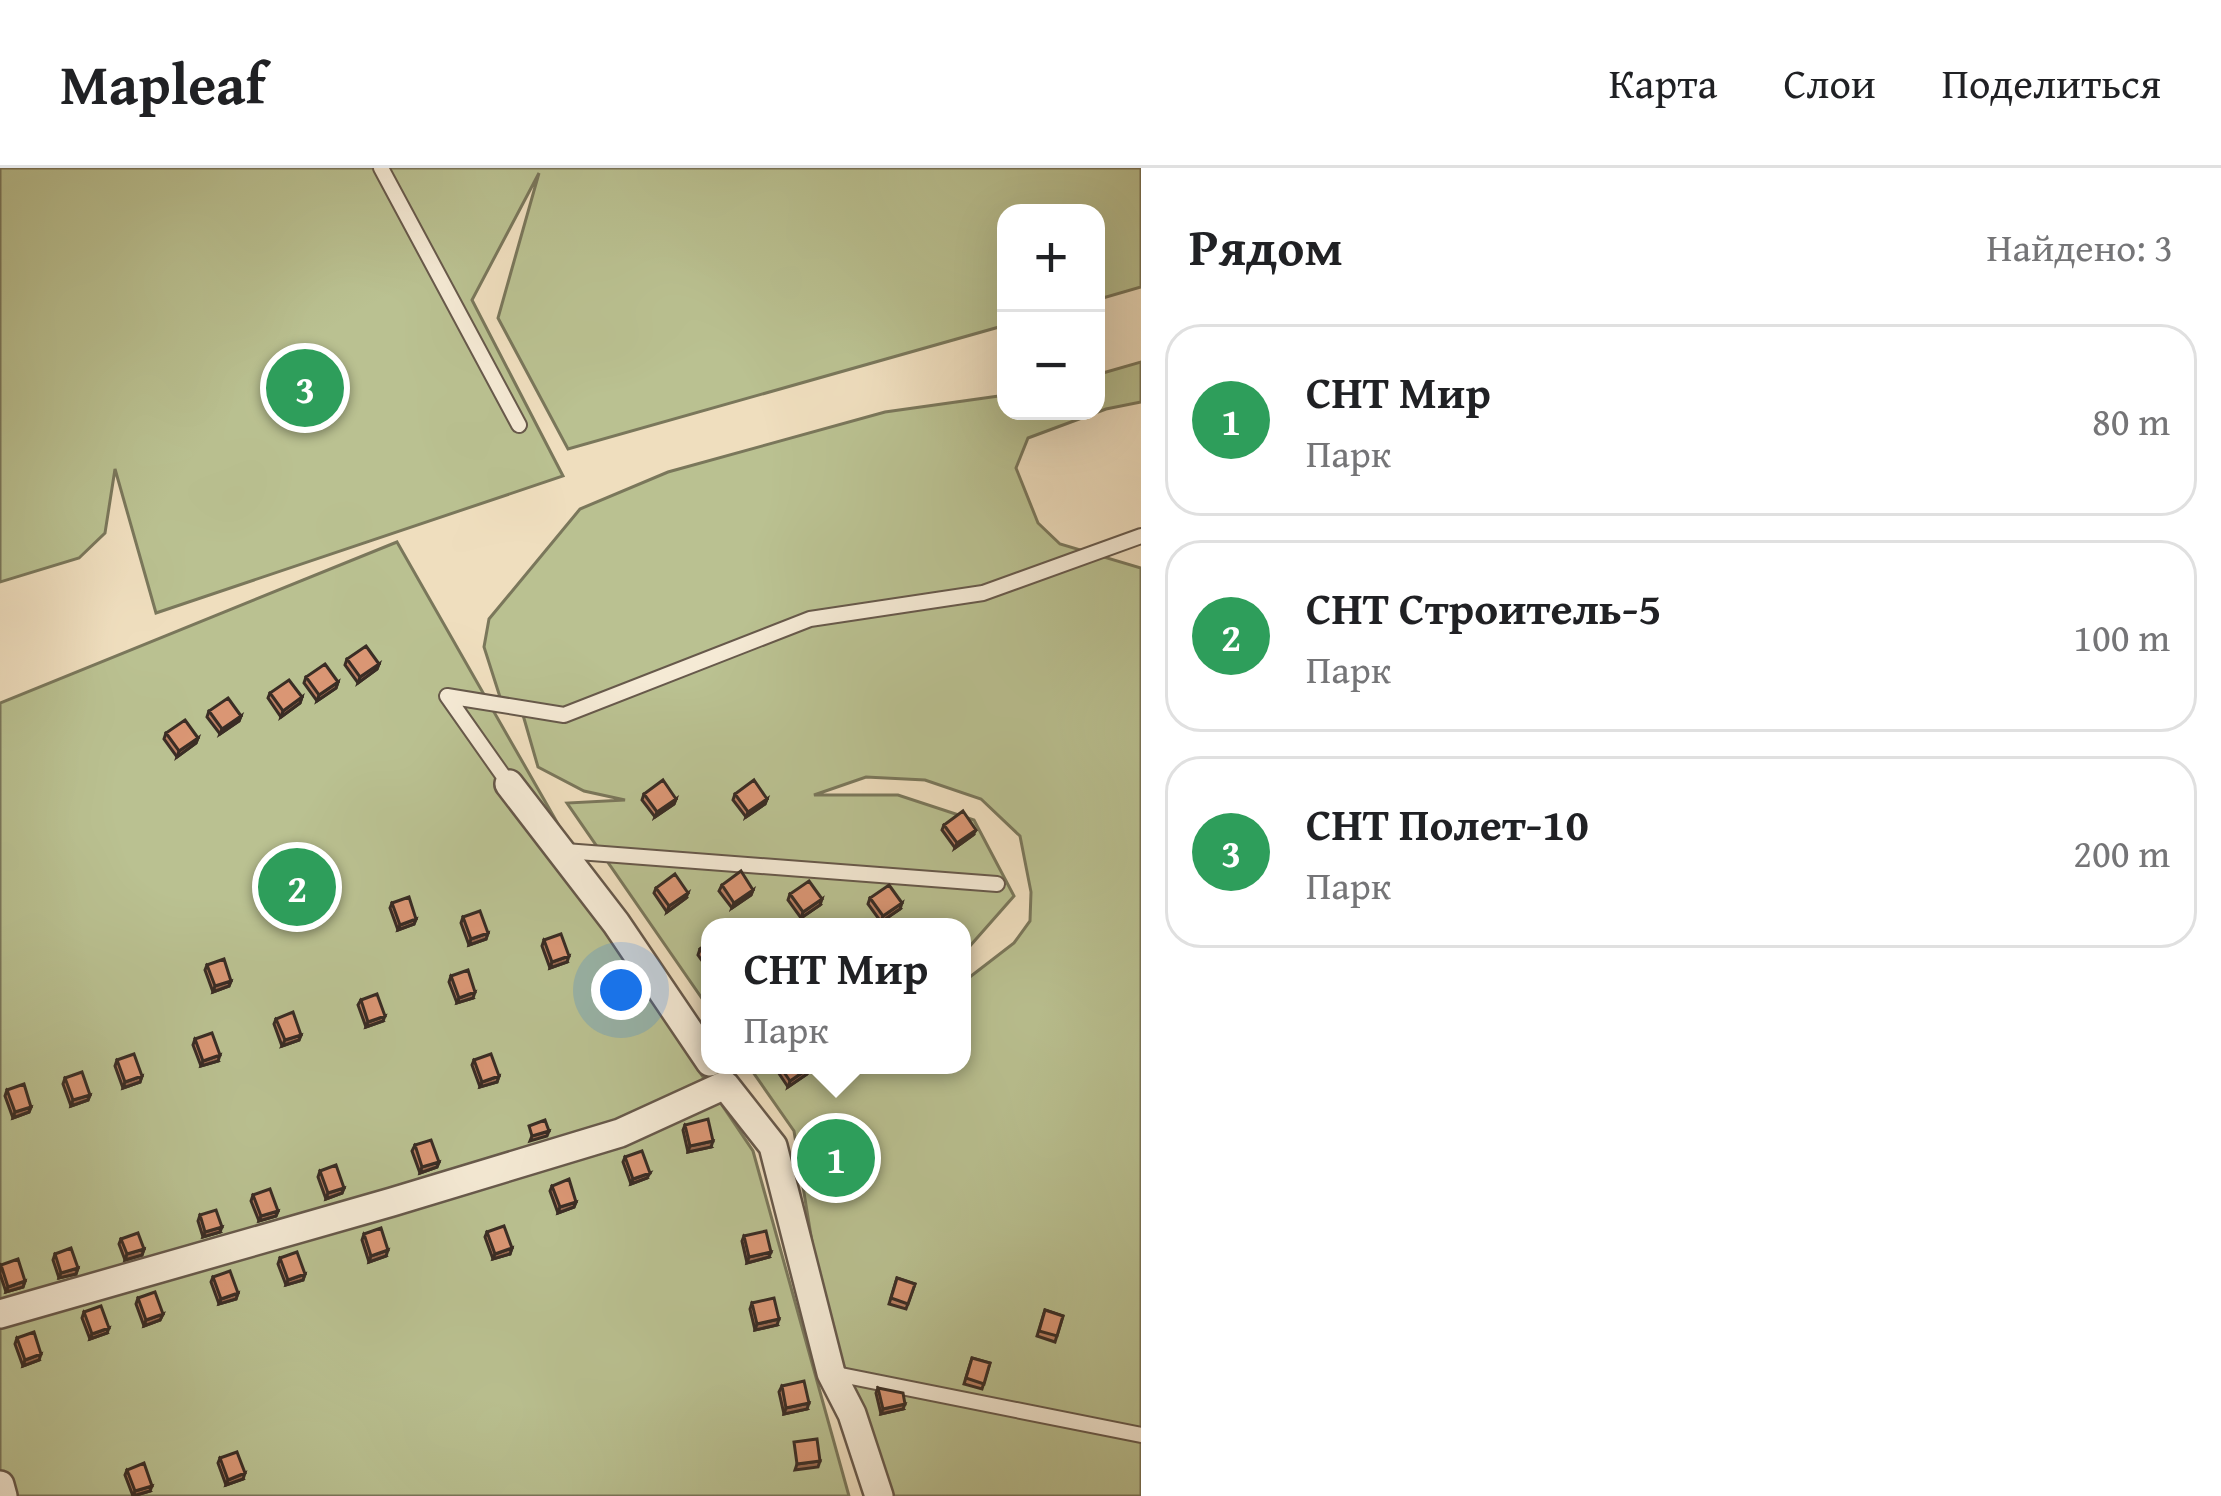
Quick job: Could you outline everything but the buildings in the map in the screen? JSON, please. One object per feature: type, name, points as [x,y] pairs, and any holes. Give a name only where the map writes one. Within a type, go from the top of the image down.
[{"type":"street","points":[[508,784],[616,923],[701,1049]]},
{"type":"street","points":[[0,1314],[620,1133],[711,1074]]},
{"type":"street","points":[[718,1074],[773,1146],[831,1372],[852,1414],[879,1496]]},
{"type":"street","points":[[0,1485],[3,1496]]},
{"type":"lane","points":[[381,168],[519,425]]},
{"type":"lane","points":[[508,784],[448,696],[564,716],[810,619],[983,592],[1141,536]]},
{"type":"lane","points":[[560,851],[997,884]]},
{"type":"lane","points":[[831,1372],[1141,1435]]},
{"type":"green space","points":[[0,168],[1141,168],[1141,287],[1105,297],[1105,204],[997,204],[997,328],[568,449],[498,318],[539,173],[472,300],[563,476],[156,613],[115,469],[105,533],[79,558],[0,582]]},
{"type":"green space","points":[[1141,362],[1141,402],[1106,409],[1105,372]]},
{"type":"green space","points":[[997,396],[997,420],[1076,420],[1028,438],[1016,468],[1038,523],[1060,544],[1141,568],[1141,1496],[882,1496],[818,1279],[794,1131],[754,1074],[971,1074],[971,976],[1014,943],[1030,921],[1031,892],[1020,836],[981,799],[925,780],[866,777],[814,795],[898,795],[974,820],[1014,896],[971,945],[971,918],[701,918],[701,997],[567,803],[625,800],[584,791],[538,767],[523,715],[500,697],[484,647],[489,619],[580,509],[668,472],[885,412]]},
{"type":"green space","points":[[397,542],[699,1071],[753,1151],[849,1496],[0,1496],[0,703]]},
{"type":"place","name":"СНТ Полет-10","points":[[305,388]]},
{"type":"place","name":"СНТ Строитель-5","points":[[297,887]]},
{"type":"place","name":"СНТ Мир","points":[[836,1158]]}]
